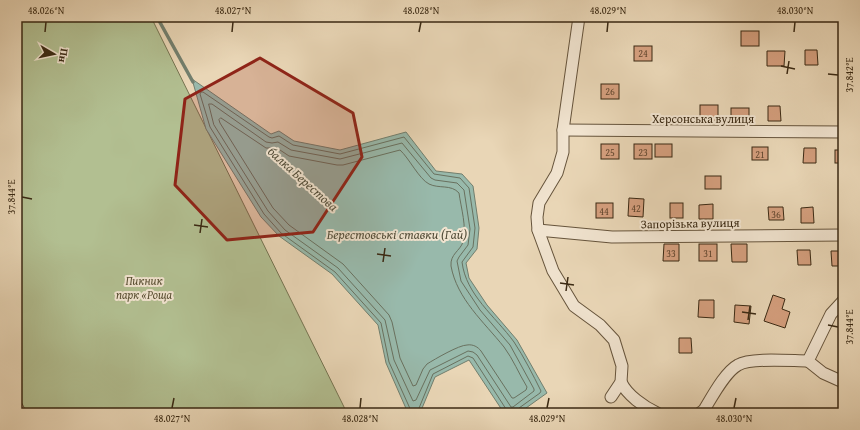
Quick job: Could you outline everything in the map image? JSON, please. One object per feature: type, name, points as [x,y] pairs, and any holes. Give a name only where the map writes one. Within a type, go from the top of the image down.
[{"type":"street","points":[[579,17],[563,130],[563,152],[557,173],[539,203],[537,217],[538,230],[553,271],[574,306],[600,325],[614,340],[622,366],[621,382],[624,389],[649,410],[657,413]]},
{"type":"street","name":"Херсонська вулиця","points":[[563,130],[843,132]]},
{"type":"street","name":"Запорізька вулиця","points":[[538,230],[612,237],[843,235]]},
{"type":"street","points":[[808,361],[831,314],[843,301]]},
{"type":"street","points":[[700,413],[704,410],[725,378],[738,365],[755,361],[808,361],[823,373],[843,382]]},
{"type":"street","points":[[611,397],[621,382]]},
{"type":"street","points":[[17,407],[20,413]]},
{"type":"highlighted area","points":[[260,58],[353,113],[362,157],[313,232],[227,240],[175,185],[185,99]]},
{"type":"green space","name":"Пикник парк «Роща","points":[[17,17],[151,17],[347,413],[17,413]]},
{"type":"water","name":"Берестовські ставки (Гай)","points":[[192,79],[271,134],[279,131],[294,141],[340,150],[406,132],[436,171],[462,174],[473,186],[479,228],[477,249],[466,263],[469,278],[487,305],[517,340],[547,393],[519,413],[504,413],[469,360],[435,377],[420,413],[408,413],[386,363],[378,325],[332,274],[279,236],[261,217],[206,129]]},
{"type":"building","points":[[741,31],[759,31],[759,46],[741,46]]},
{"type":"building","points":[[634,46],[652,46],[652,61],[634,61]]},
{"type":"building","points":[[805,50],[817,50],[818,65],[805,65]]},
{"type":"building","points":[[767,51],[785,51],[784,66],[767,66]]},
{"type":"building","points":[[840,55],[843,55],[843,70],[839,70]]},
{"type":"building","points":[[601,84],[619,84],[619,99],[601,99]]},
{"type":"building","points":[[700,105],[718,105],[718,121],[700,121]]},
{"type":"building","points":[[768,106],[780,106],[781,121],[768,121]]},
{"type":"building","points":[[731,108],[749,108],[749,124],[731,124]]},
{"type":"building","points":[[601,144],[619,144],[619,159],[601,159]]},
{"type":"building","points":[[634,144],[652,144],[652,159],[634,159]]},
{"type":"building","points":[[655,144],[672,144],[672,157],[655,157]]},
{"type":"building","points":[[752,147],[768,147],[768,160],[752,160]]},
{"type":"building","points":[[804,148],[816,148],[816,163],[803,163]]},
{"type":"building","points":[[835,150],[843,150],[843,163],[835,163]]},
{"type":"building","points":[[705,176],[721,176],[721,189],[705,189]]},
{"type":"building","points":[[629,198],[644,199],[643,217],[628,216]]},
{"type":"building","points":[[596,203],[613,203],[613,218],[596,218]]},
{"type":"building","points":[[670,203],[683,203],[683,218],[670,218]]},
{"type":"building","points":[[713,204],[713,219],[699,219],[699,205]]},
{"type":"building","points":[[768,207],[783,207],[784,220],[769,220]]},
{"type":"building","points":[[813,207],[814,223],[801,223],[801,208]]},
{"type":"building","points":[[664,244],[679,244],[679,261],[663,261]]},
{"type":"building","points":[[699,244],[717,244],[717,261],[699,261]]},
{"type":"building","points":[[731,244],[747,244],[747,262],[732,262]]},
{"type":"building","points":[[797,250],[810,250],[811,265],[798,265]]},
{"type":"building","points":[[831,251],[843,251],[843,266],[832,266]]},
{"type":"building","points":[[773,295],[785,299],[782,309],[790,312],[785,328],[764,321]]},
{"type":"building","points":[[699,300],[714,300],[714,318],[698,317]]},
{"type":"building","points":[[735,305],[751,306],[749,324],[734,322]]},
{"type":"building","points":[[679,338],[691,338],[692,353],[679,353]]},
{"type":"waterway","name":"балка Берестова","points":[[157,17],[193,82]]}]
